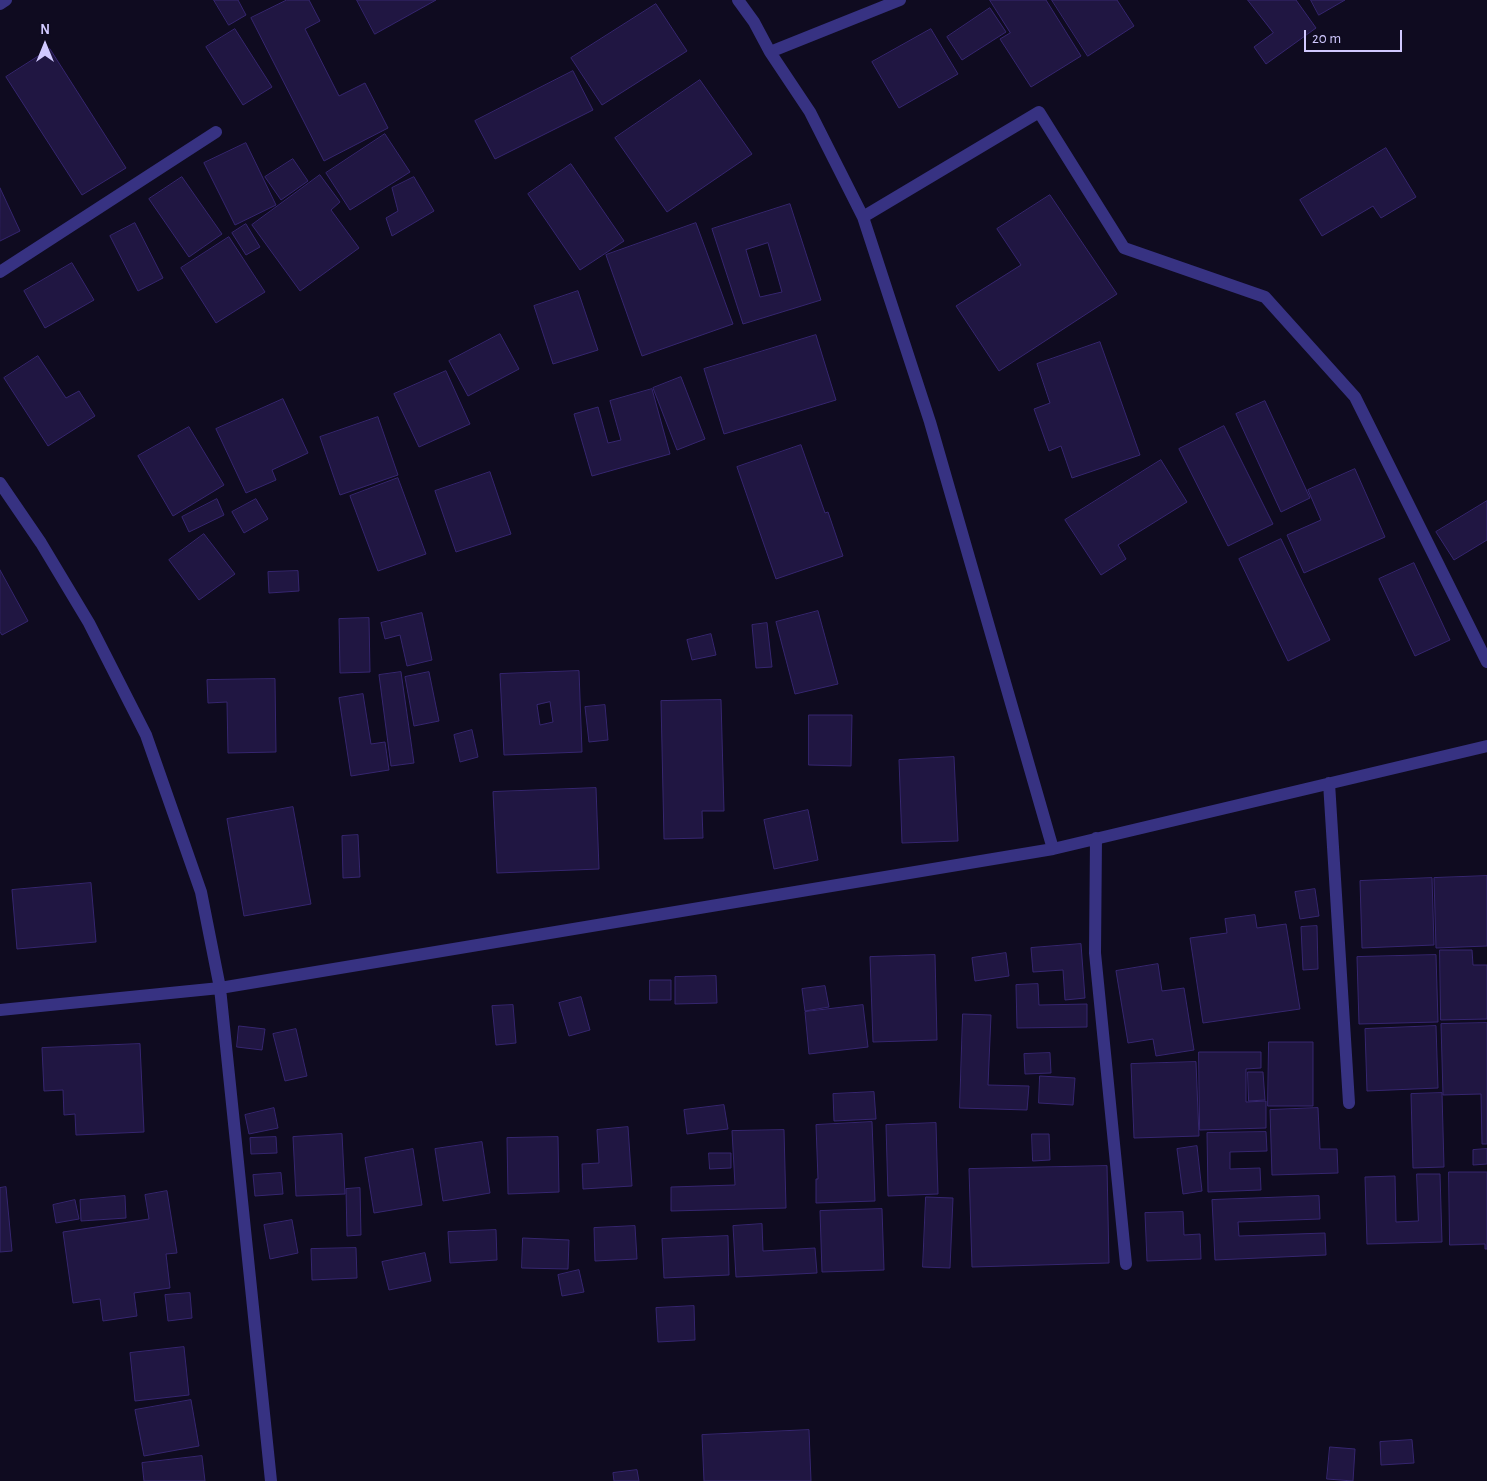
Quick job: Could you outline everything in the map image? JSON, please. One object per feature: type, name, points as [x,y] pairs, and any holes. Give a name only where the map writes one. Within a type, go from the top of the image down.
[{"type":"street","points":[[0,4],[6,0]]},
{"type":"street","points":[[738,0],[754,22],[770,52],[810,112],[863,217],[930,422],[1053,849]]},
{"type":"street","points":[[770,52],[900,0]]},
{"type":"street","points":[[863,217],[1039,112],[1124,248],[1265,297],[1355,397],[1487,662]]},
{"type":"street","points":[[0,272],[216,132]]},
{"type":"street","points":[[0,483],[41,543],[89,623],[146,735],[201,892],[220,988],[271,1481]]},
{"type":"street","points":[[0,1010],[220,988],[1053,849],[1487,746]]},
{"type":"street","points":[[1329,783],[1349,1103]]},
{"type":"street","points":[[1096,838],[1095,953],[1126,1264]]},
{"type":"building","points":[[214,0],[238,0],[246,15],[229,25]]},
{"type":"building","points":[[287,0],[309,0],[320,21],[305,29],[339,96],[365,83],[388,128],[324,161],[251,18]]},
{"type":"building","points":[[357,0],[436,0],[375,34]]},
{"type":"building","points":[[990,0],[1046,0],[1081,56],[1031,87],[1000,39],[1010,33]]},
{"type":"building","points":[[1052,0],[1117,0],[1134,26],[1088,56]]},
{"type":"building","points":[[1248,0],[1296,0],[1316,28],[1266,64],[1254,47],[1273,33]]},
{"type":"building","points":[[1311,0],[1345,0],[1319,15]]},
{"type":"building","points":[[656,4],[687,51],[602,105],[571,58]]},
{"type":"building","points":[[990,8],[1006,32],[962,60],[947,37]]},
{"type":"building","points":[[235,29],[272,87],[243,105],[206,47]]},
{"type":"building","points":[[931,29],[958,74],[899,108],[872,62]]},
{"type":"building","points":[[50,49],[126,168],[82,195],[6,77]]},
{"type":"building","points":[[573,71],[593,110],[495,159],[475,121]]},
{"type":"building","points":[[700,80],[752,154],[667,212],[615,138]]},
{"type":"building","points":[[385,134],[410,172],[350,210],[326,173]]},
{"type":"building","points":[[246,143],[276,205],[235,225],[204,163]]},
{"type":"building","points":[[1386,148],[1416,197],[1381,218],[1373,206],[1322,236],[1300,200]]},
{"type":"building","points":[[293,159],[308,181],[281,200],[265,177]]},
{"type":"building","points":[[571,164],[624,241],[580,270],[528,194]]},
{"type":"building","points":[[320,175],[340,202],[331,210],[359,248],[300,291],[252,225]]},
{"type":"building","points":[[182,177],[222,234],[189,257],[149,199]]},
{"type":"building","points":[[414,177],[434,211],[392,236],[386,218],[398,211],[392,188]]},
{"type":"building","points":[[0,188],[20,231],[0,241]]},
{"type":"building","points":[[1050,195],[1117,294],[999,371],[956,306],[1021,265],[997,229]]},
{"type":"building","points":[[790,204],[821,300],[743,324],[712,229]],"holes":[[[768,243],[782,292],[760,297],[746,250]]]},
{"type":"building","points":[[135,223],[163,278],[138,291],[110,236]]},
{"type":"building","points":[[696,223],[733,324],[642,356],[606,255]]},
{"type":"building","points":[[246,224],[260,247],[246,255],[232,233]]},
{"type":"building","points":[[229,237],[265,292],[216,323],[181,268]]},
{"type":"building","points":[[72,263],[94,300],[45,328],[24,291]]},
{"type":"building","points":[[578,291],[598,350],[553,364],[534,306]]},
{"type":"building","points":[[500,334],[519,369],[468,396],[449,361]]},
{"type":"building","points":[[816,335],[836,400],[724,434],[704,369]]},
{"type":"building","points":[[1100,342],[1140,455],[1072,478],[1061,446],[1049,451],[1034,409],[1050,403],[1037,364]]},
{"type":"building","points":[[38,356],[66,398],[79,391],[95,416],[48,446],[4,378]]},
{"type":"building","points":[[446,371],[470,424],[419,447],[394,394]]},
{"type":"building","points":[[681,377],[705,439],[677,450],[653,388]]},
{"type":"building","points":[[652,389],[670,454],[592,476],[574,414],[598,407],[608,443],[621,440],[610,401]]},
{"type":"building","points":[[283,399],[308,453],[272,470],[276,480],[246,493],[216,429]]},
{"type":"building","points":[[1265,401],[1310,498],[1281,512],[1236,414]]},
{"type":"building","points":[[378,417],[398,475],[340,495],[320,437]]},
{"type":"building","points":[[1224,426],[1273,524],[1228,546],[1179,449]]},
{"type":"building","points":[[189,427],[224,485],[173,516],[138,456]]},
{"type":"building","points":[[801,445],[825,513],[828,512],[843,556],[776,579],[737,467]]},
{"type":"building","points":[[1161,460],[1187,502],[1118,545],[1126,559],[1101,575],[1065,520]]},
{"type":"building","points":[[1355,469],[1385,537],[1304,573],[1287,535],[1321,520],[1308,490]]},
{"type":"building","points":[[490,472],[511,534],[456,552],[435,491]]},
{"type":"building","points":[[398,478],[426,554],[378,571],[350,496]]},
{"type":"building","points":[[217,499],[224,515],[189,532],[182,517]]},
{"type":"building","points":[[256,499],[268,519],[244,533],[232,512]]},
{"type":"building","points":[[1487,501],[1487,540],[1454,560],[1436,532]]},
{"type":"building","points":[[204,534],[235,574],[199,600],[169,560]]},
{"type":"building","points":[[1281,539],[1330,640],[1288,661],[1239,559]]},
{"type":"building","points":[[1414,563],[1450,640],[1415,656],[1379,579]]},
{"type":"building","points":[[0,570],[28,621],[2,635],[0,632]]},
{"type":"building","points":[[298,571],[299,591],[269,593],[268,572]]},
{"type":"building","points":[[818,611],[838,684],[795,694],[776,622]]},
{"type":"building","points":[[422,613],[432,660],[407,666],[400,635],[385,639],[381,623]]},
{"type":"building","points":[[369,618],[370,672],[340,673],[339,619]]},
{"type":"building","points":[[767,623],[772,667],[756,668],[752,625]]},
{"type":"building","points":[[711,634],[716,655],[692,660],[687,640]]},
{"type":"building","points":[[579,671],[582,752],[504,755],[500,674]],"holes":[[[550,702],[553,722],[540,725],[537,705]]]},
{"type":"building","points":[[401,672],[414,763],[391,766],[379,675]]},
{"type":"building","points":[[429,672],[439,721],[414,726],[405,677]]},
{"type":"building","points":[[275,679],[276,752],[228,753],[227,702],[208,703],[207,680]]},
{"type":"building","points":[[363,694],[371,744],[385,742],[389,770],[351,776],[339,698]]},
{"type":"building","points":[[721,700],[724,811],[702,811],[703,838],[664,839],[661,701]]},
{"type":"building","points":[[605,705],[608,740],[589,742],[585,707]]},
{"type":"building","points":[[809,715],[852,715],[851,766],[809,765]]},
{"type":"building","points":[[472,730],[478,757],[460,762],[454,735]]},
{"type":"building","points":[[954,757],[958,841],[902,843],[899,760]]},
{"type":"building","points":[[596,788],[599,869],[497,873],[493,792]]},
{"type":"building","points":[[293,807],[311,904],[244,916],[227,819]]},
{"type":"building","points":[[808,810],[818,860],[774,869],[764,820]]},
{"type":"building","points":[[358,835],[360,877],[343,878],[342,836]]},
{"type":"building","points":[[1487,876],[1487,946],[1436,948],[1434,878]]},
{"type":"building","points":[[1432,878],[1434,945],[1362,948],[1360,881]]},
{"type":"building","points":[[91,883],[96,942],[17,949],[12,890]]},
{"type":"building","points":[[1315,889],[1319,916],[1300,919],[1295,892]]},
{"type":"building","points":[[1255,915],[1257,928],[1286,924],[1300,1009],[1203,1023],[1190,938],[1227,933],[1225,919]]},
{"type":"building","points":[[1317,926],[1318,969],[1303,970],[1301,927]]},
{"type":"building","points":[[1081,944],[1085,998],[1065,1000],[1063,970],[1033,972],[1031,948]]},
{"type":"building","points":[[1440,950],[1472,950],[1473,965],[1487,965],[1487,1019],[1441,1020]]},
{"type":"building","points":[[1006,953],[1009,976],[975,981],[972,958]]},
{"type":"building","points":[[935,955],[937,1040],[873,1042],[870,957]]},
{"type":"building","points":[[1436,955],[1438,1022],[1359,1024],[1357,957]]},
{"type":"building","points":[[1158,964],[1162,991],[1184,988],[1194,1050],[1156,1056],[1153,1039],[1128,1043],[1116,971]]},
{"type":"building","points":[[716,976],[717,1003],[675,1004],[675,977]]},
{"type":"building","points":[[650,980],[671,980],[671,1000],[650,1000]]},
{"type":"building","points":[[1038,984],[1039,1005],[1087,1004],[1087,1027],[1017,1028],[1016,985]]},
{"type":"building","points":[[825,986],[829,1007],[805,1011],[802,989]]},
{"type":"building","points":[[581,997],[590,1030],[569,1036],[559,1003]]},
{"type":"building","points":[[513,1005],[516,1043],[496,1045],[492,1006]]},
{"type":"building","points":[[863,1005],[868,1047],[809,1054],[805,1012]]},
{"type":"building","points":[[963,1014],[991,1015],[988,1085],[1029,1086],[1027,1110],[960,1108]]},
{"type":"building","points":[[1487,1023],[1487,1144],[1482,1144],[1481,1094],[1443,1095],[1441,1024]]},
{"type":"building","points":[[239,1026],[265,1029],[262,1050],[237,1047]]},
{"type":"building","points":[[1436,1026],[1438,1088],[1367,1091],[1365,1029]]},
{"type":"building","points":[[296,1029],[307,1076],[285,1081],[273,1034]]},
{"type":"building","points":[[1269,1042],[1313,1042],[1313,1106],[1268,1106]]},
{"type":"building","points":[[140,1044],[144,1132],[76,1135],[75,1114],[64,1115],[63,1090],[44,1091],[42,1048]]},
{"type":"building","points":[[1199,1052],[1261,1052],[1261,1068],[1246,1069],[1246,1102],[1266,1101],[1266,1128],[1200,1130]]},
{"type":"building","points":[[1050,1053],[1051,1073],[1025,1074],[1024,1054]]},
{"type":"building","points":[[1196,1062],[1199,1136],[1134,1138],[1131,1064]]},
{"type":"building","points":[[1248,1072],[1263,1072],[1265,1100],[1249,1101]]},
{"type":"building","points":[[1040,1076],[1075,1078],[1073,1105],[1039,1103]]},
{"type":"building","points":[[874,1092],[876,1119],[834,1121],[833,1094]]},
{"type":"building","points":[[1442,1093],[1444,1167],[1413,1168],[1411,1094]]},
{"type":"building","points":[[724,1105],[728,1129],[687,1134],[684,1110]]},
{"type":"building","points":[[274,1108],[278,1128],[249,1134],[245,1115]]},
{"type":"building","points":[[1318,1108],[1320,1149],[1337,1149],[1338,1173],[1272,1175],[1270,1110]]},
{"type":"building","points":[[872,1122],[875,1201],[816,1203],[816,1179],[818,1179],[816,1125]]},
{"type":"building","points":[[936,1123],[938,1194],[888,1196],[886,1125]]},
{"type":"building","points":[[628,1127],[632,1186],[583,1189],[582,1164],[599,1163],[597,1130]]},
{"type":"building","points":[[784,1130],[786,1208],[671,1211],[671,1187],[735,1185],[732,1131]]},
{"type":"building","points":[[1266,1132],[1267,1151],[1230,1152],[1230,1169],[1260,1168],[1261,1190],[1208,1192],[1207,1133]]},
{"type":"building","points":[[342,1134],[345,1194],[296,1196],[293,1137]]},
{"type":"building","points":[[1032,1134],[1049,1134],[1050,1160],[1033,1161]]},
{"type":"building","points":[[276,1137],[277,1153],[251,1154],[250,1138]]},
{"type":"building","points":[[558,1137],[559,1192],[508,1194],[507,1138]]},
{"type":"building","points":[[482,1142],[490,1193],[443,1201],[435,1149]]},
{"type":"building","points":[[1197,1146],[1202,1191],[1183,1194],[1177,1149]]},
{"type":"building","points":[[413,1149],[422,1205],[374,1213],[365,1158]]},
{"type":"building","points":[[1487,1149],[1487,1164],[1473,1165],[1473,1150]]},
{"type":"building","points":[[709,1153],[731,1153],[731,1168],[710,1169]]},
{"type":"building","points":[[1107,1166],[1109,1263],[972,1267],[969,1169]]},
{"type":"building","points":[[1449,1172],[1487,1172],[1487,1249],[1485,1249],[1485,1244],[1450,1245]]},
{"type":"building","points":[[281,1173],[283,1194],[255,1196],[253,1175]]},
{"type":"building","points":[[1417,1174],[1440,1174],[1442,1242],[1367,1244],[1365,1177],[1395,1176],[1396,1222],[1418,1221]]},
{"type":"building","points":[[6,1187],[12,1251],[0,1252],[0,1188]]},
{"type":"building","points":[[360,1188],[361,1235],[347,1236],[346,1189]]},
{"type":"building","points":[[167,1191],[177,1253],[166,1254],[170,1288],[134,1293],[137,1316],[103,1321],[100,1299],[73,1303],[63,1232],[149,1219],[145,1195]]},
{"type":"building","points":[[125,1196],[126,1218],[81,1221],[80,1200]]},
{"type":"building","points":[[1319,1196],[1320,1219],[1238,1222],[1239,1236],[1325,1233],[1326,1255],[1215,1260],[1212,1200]]},
{"type":"building","points":[[926,1197],[953,1198],[950,1268],[923,1267]]},
{"type":"building","points":[[75,1200],[79,1219],[56,1223],[53,1205]]},
{"type":"building","points":[[882,1209],[884,1270],[822,1272],[820,1211]]},
{"type":"building","points":[[1183,1212],[1184,1235],[1200,1234],[1201,1259],[1147,1261],[1145,1213]]},
{"type":"building","points":[[292,1220],[298,1253],[270,1259],[264,1225]]},
{"type":"building","points":[[762,1224],[763,1251],[815,1248],[817,1273],[736,1277],[733,1226]]},
{"type":"building","points":[[635,1226],[637,1259],[595,1261],[594,1228]]},
{"type":"building","points":[[496,1230],[497,1260],[450,1263],[448,1232]]},
{"type":"building","points":[[728,1236],[729,1275],[664,1278],[662,1239]]},
{"type":"building","points":[[523,1238],[569,1240],[568,1269],[522,1268]]},
{"type":"building","points":[[356,1248],[357,1278],[312,1280],[311,1249]]},
{"type":"building","points":[[425,1253],[431,1281],[389,1290],[382,1262]]},
{"type":"building","points":[[579,1270],[584,1292],[562,1296],[558,1275]]},
{"type":"building","points":[[190,1293],[192,1318],[168,1321],[165,1295]]},
{"type":"building","points":[[694,1306],[695,1340],[658,1342],[656,1308]]},
{"type":"building","points":[[184,1347],[189,1395],[135,1401],[130,1353]]},
{"type":"building","points":[[191,1400],[199,1446],[144,1456],[135,1410]]},
{"type":"building","points":[[809,1430],[811,1481],[704,1481],[702,1435]]},
{"type":"building","points":[[1412,1440],[1414,1463],[1381,1465],[1380,1442]]},
{"type":"building","points":[[1330,1447],[1355,1449],[1353,1481],[1327,1479]]},
{"type":"building","points":[[202,1456],[205,1481],[144,1481],[142,1463]]},
{"type":"building","points":[[637,1470],[639,1481],[614,1481],[613,1473]]}]
